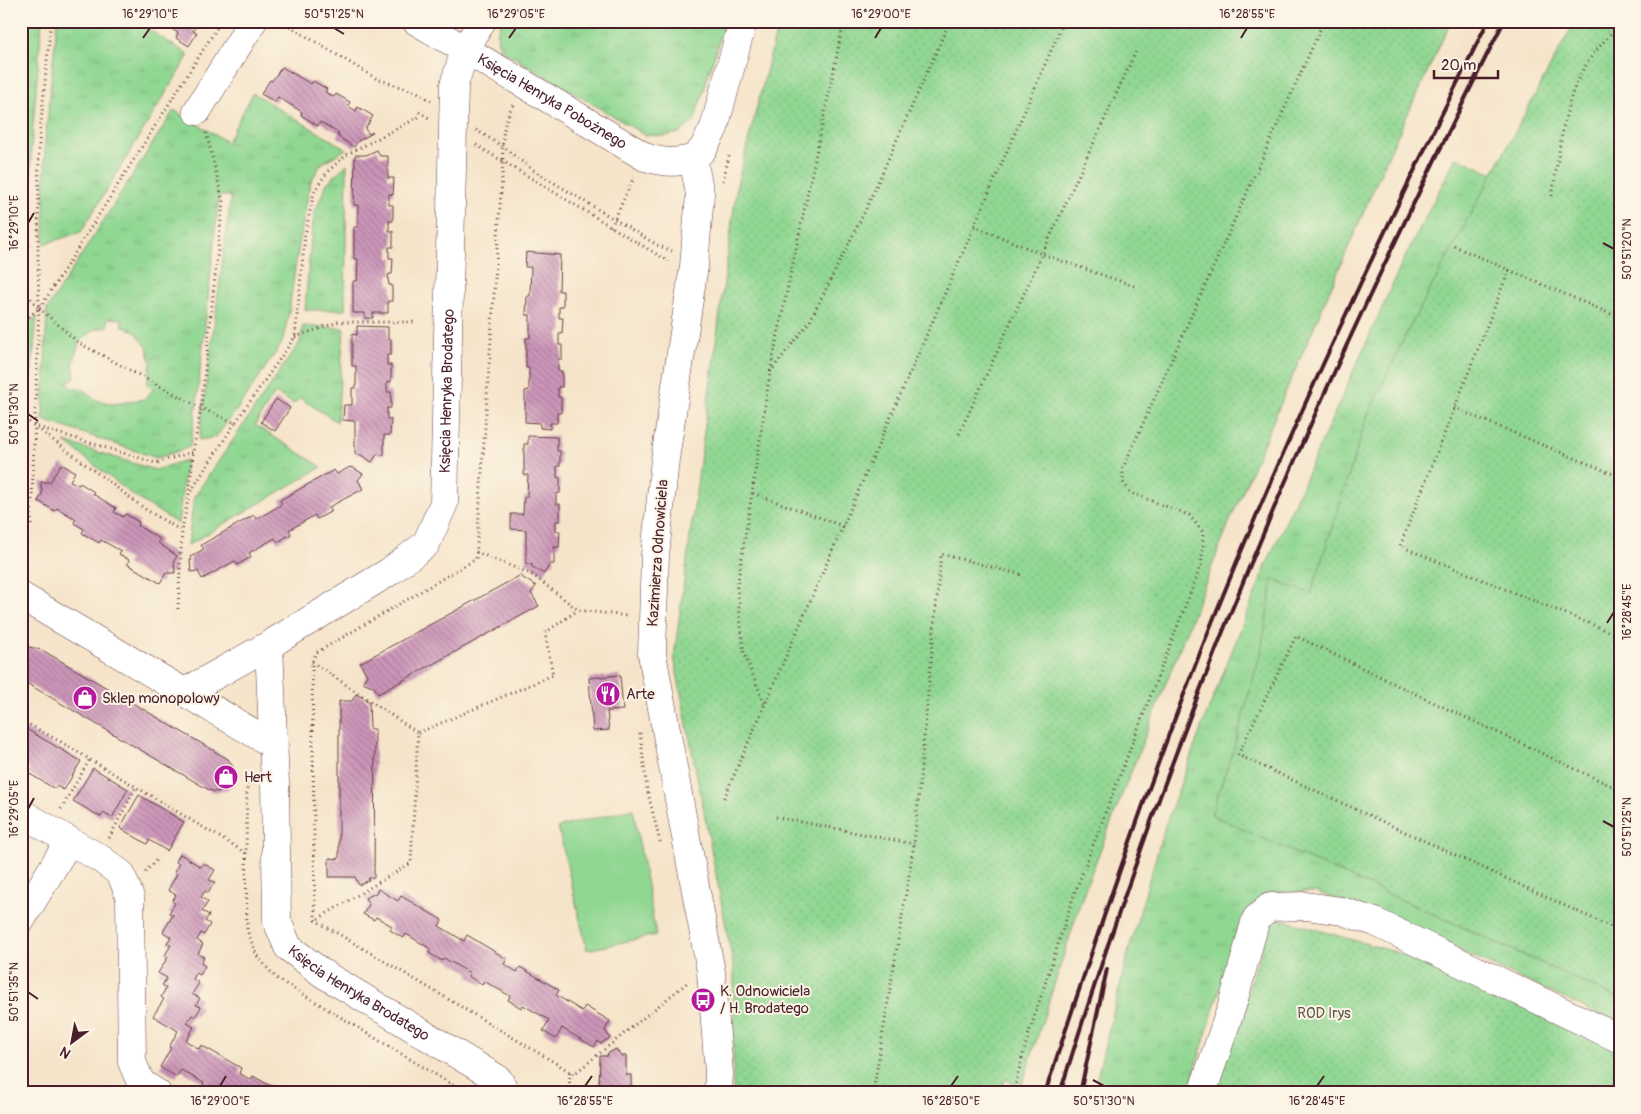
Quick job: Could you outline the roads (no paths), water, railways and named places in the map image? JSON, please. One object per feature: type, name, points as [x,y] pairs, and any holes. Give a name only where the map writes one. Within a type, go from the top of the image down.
[{"type":"street","points":[[197,111],[253,21]]},
{"type":"street","name":"Księcia Henryka Pobożnego","points":[[416,21],[645,157],[660,162],[674,163],[693,159]]},
{"type":"street","name":"Księcia Henryka Brodatego","points":[[185,692],[389,572],[426,544],[444,503],[454,85],[465,50],[482,21]]},
{"type":"street","points":[[693,159],[703,149],[714,128],[743,21]]},
{"type":"street","name":"Kazimierza Odnowiciela","points":[[693,159],[700,194],[694,266],[665,458],[655,556],[652,654],[711,972],[719,1074],[718,1093]]},
{"type":"street","points":[[21,596],[274,745]]},
{"type":"street","name":"Księcia Henryka Brodatego","points":[[269,644],[274,745],[277,920],[288,947],[322,973],[498,1079],[506,1093]]},
{"type":"street","points":[[21,813],[131,876],[132,1062],[141,1083],[158,1093]]},
{"type":"street","points":[[21,920],[69,841]]},
{"type":"street","points":[[1202,1093],[1232,1006],[1256,919],[1270,907],[1315,907],[1342,911],[1375,922],[1620,1039]]},
{"type":"railway","points":[[1045,1093],[1146,796],[1190,678],[1244,544],[1344,318],[1488,21]]},
{"type":"railway","points":[[1060,1093],[1111,935],[1167,778],[1258,545],[1316,412],[1368,300],[1504,21]]},
{"type":"railway","points":[[1080,1093],[1107,969]]},
{"type":"place","name":"Arte","points":[[608,694]]},
{"type":"place","name":"Sklep monopolowy","points":[[85,698]]},
{"type":"place","name":"Hert","points":[[226,777]]},
{"type":"place","name":"K. Odnowiciela / H. Brodatego","points":[[703,1000]]},
{"type":"park label","name":"ROD Irys","points":[[1324,1013]]}]
